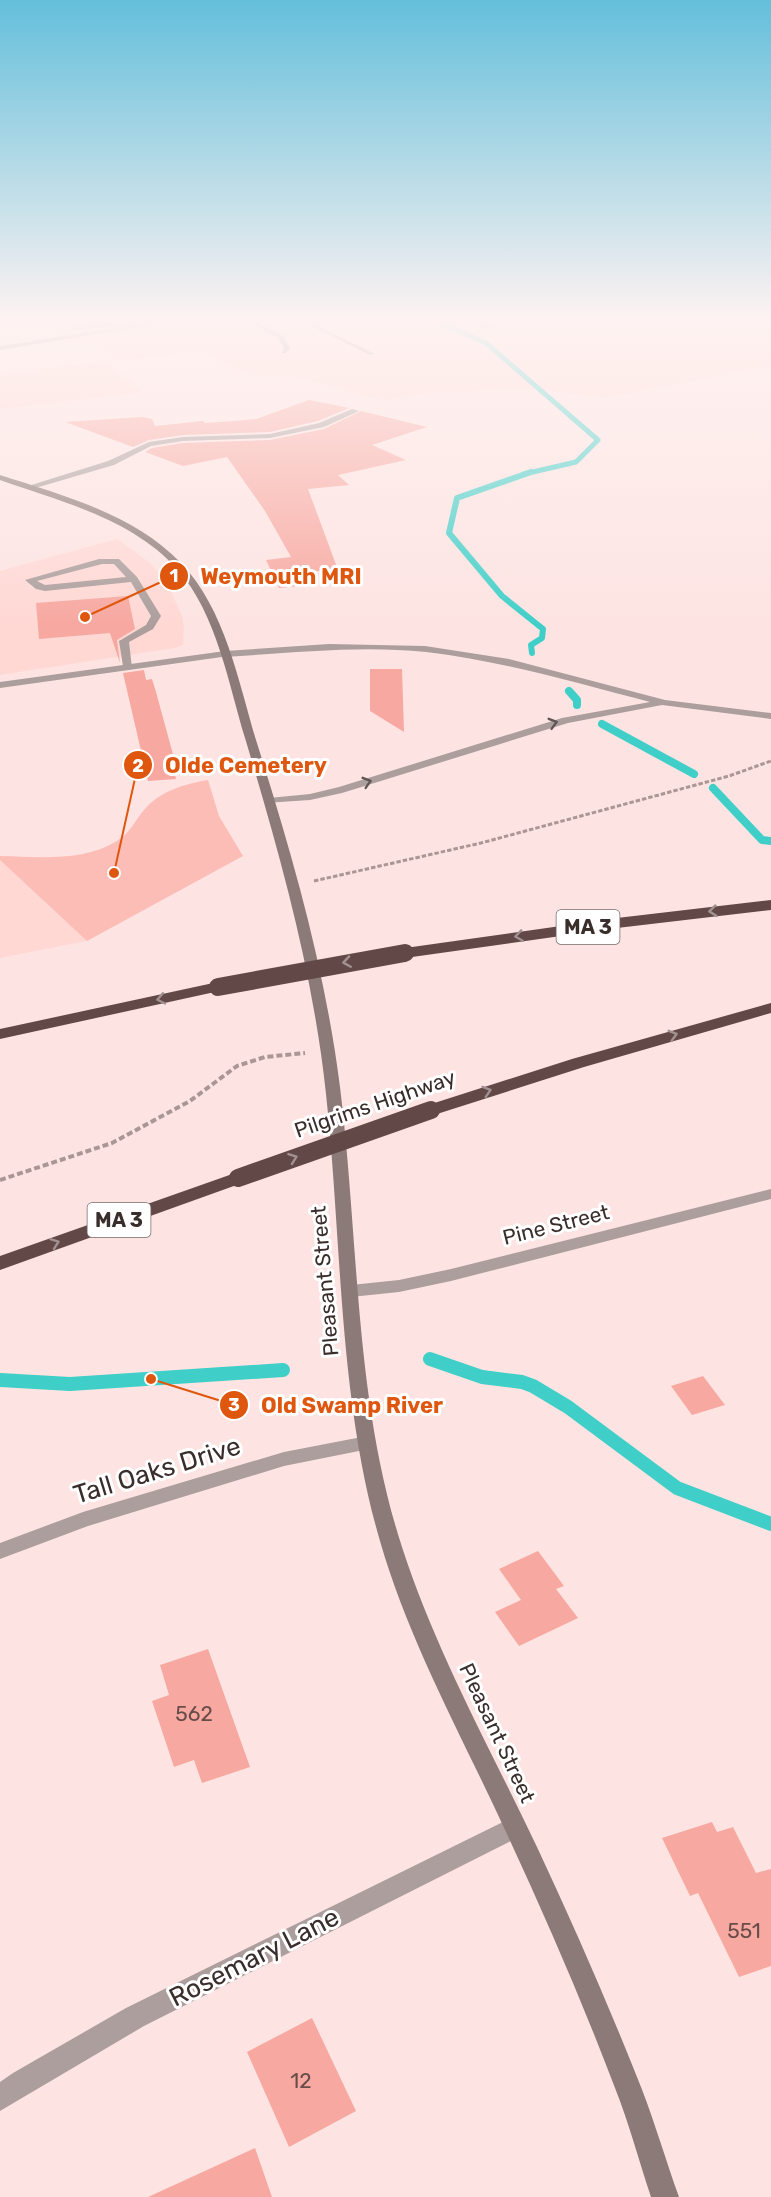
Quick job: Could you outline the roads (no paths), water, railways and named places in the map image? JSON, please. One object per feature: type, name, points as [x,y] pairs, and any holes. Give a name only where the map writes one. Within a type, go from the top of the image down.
[{"type":"highway","name":"MA 3","points":[[0,1034],[218,987],[405,953],[595,926],[771,905]]},
{"type":"highway","name":"Pilgrims Highway","points":[[0,1263],[431,1110],[578,1063],[771,1008]]},
{"type":"main road","name":"Pleasant Street","points":[[0,477],[120,522],[167,554],[192,581],[225,654],[307,940],[328,1051],[351,1291],[357,1380],[367,1443],[383,1516],[408,1591],[439,1665],[577,1965],[630,2092],[664,2197]]},
{"type":"street","points":[[29,488],[111,463],[149,444],[183,439],[239,438],[279,434],[329,422]]},
{"type":"street","points":[[128,666],[124,641],[150,627],[156,616],[146,593],[134,579],[116,561],[56,573],[30,581],[45,588],[134,579]]},
{"type":"street","points":[[0,685],[225,654],[329,647],[425,649],[509,662],[665,703],[771,716]]},
{"type":"street","points":[[269,801],[310,797],[342,790],[566,720],[665,703]]},
{"type":"street","name":"Pine Street","points":[[351,1291],[399,1286],[451,1275],[771,1194]]},
{"type":"street","name":"Tall Oaks Drive","points":[[0,1551],[83,1520],[284,1459],[367,1443]]},
{"type":"street","name":"Rosemary Lane","points":[[0,2098],[22,2082],[135,2017],[515,1827]]},
{"type":"waterway","points":[[528,473],[576,462],[598,440],[577,422]]},
{"type":"waterway","points":[[528,473],[457,498],[449,533],[502,596],[543,629],[542,638],[531,645],[532,653]]},
{"type":"waterway","points":[[569,691],[577,700],[577,705]]},
{"type":"waterway","points":[[602,724],[694,774]]},
{"type":"waterway","points":[[713,788],[762,840],[771,841]]},
{"type":"waterway","points":[[430,1359],[482,1377],[522,1382],[533,1386],[568,1407],[677,1488],[771,1524]]},
{"type":"waterway","points":[[0,1380],[70,1384],[283,1370]]},
{"type":"place","name":"Weymouth MRI","points":[[85,617]]},
{"type":"place","name":"Olde Cemetery","points":[[114,873]]},
{"type":"place","name":"Old Swamp River","points":[[151,1379]]}]
